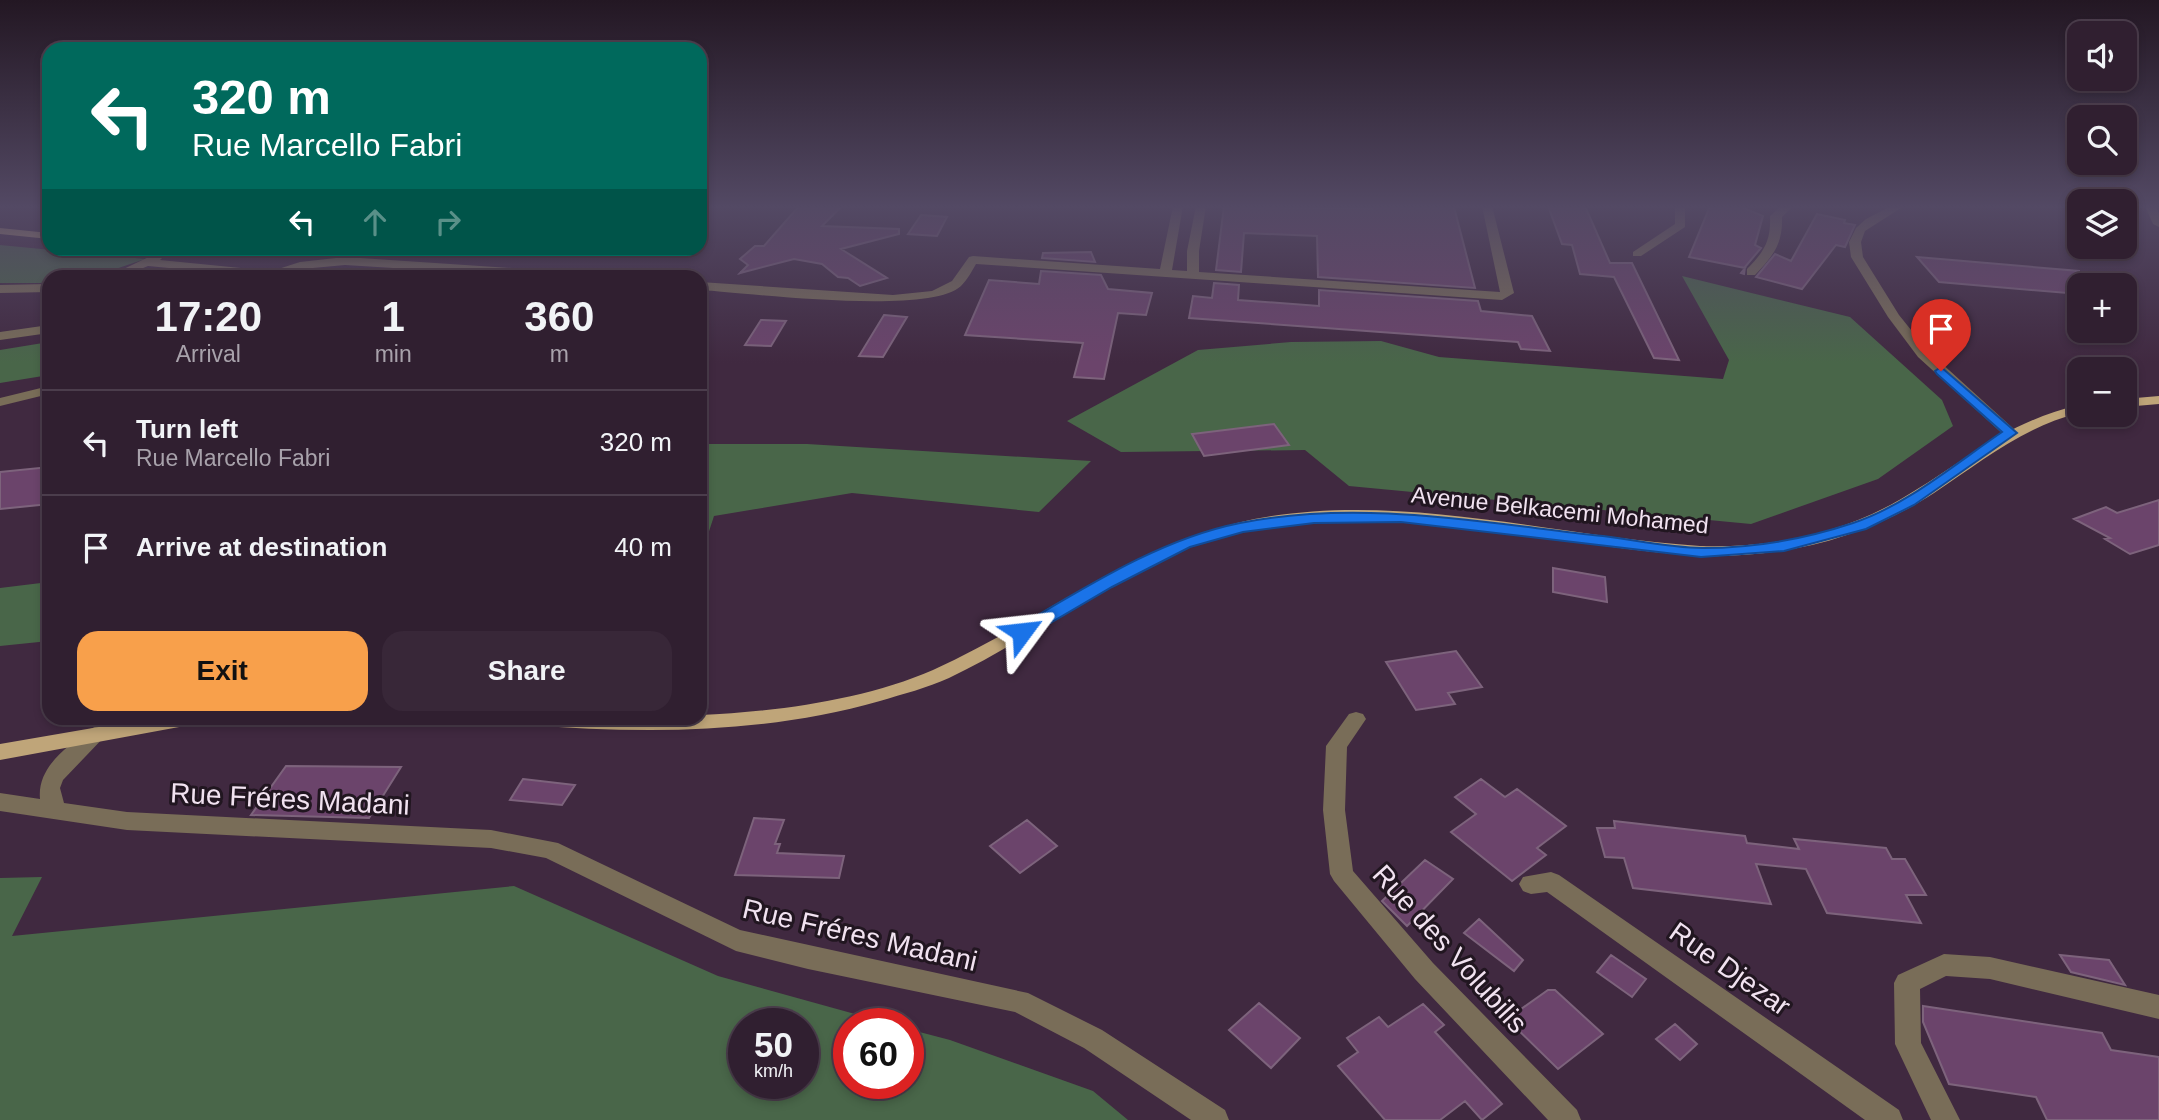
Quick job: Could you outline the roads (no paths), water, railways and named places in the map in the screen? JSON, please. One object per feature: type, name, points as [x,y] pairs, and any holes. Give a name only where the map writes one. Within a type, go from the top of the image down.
[{"type":"main road","points":[[2137,402],[2159,401]]},
{"type":"main road","name":"Avenue Belkacemi Mohamed","points":[[707,722],[773,716],[857,702],[942,674],[1106,583],[1185,544],[1241,527],[1314,518],[1401,518],[1701,553],[1784,546],[1860,526],[1909,502],[2010,433],[2067,411]]},
{"type":"main road","points":[[0,752],[149,725]]},
{"type":"street","points":[[128,270],[154,258]]},
{"type":"street","points":[[1165,273],[1168,258]]},
{"type":"street","points":[[1193,258],[1193,275]]},
{"type":"street","points":[[707,286],[893,299],[935,294],[956,284],[973,260],[1502,296],[1508,293],[1500,258]]},
{"type":"street","points":[[1751,272],[1763,258]]},
{"type":"street","points":[[1858,258],[1894,317],[1923,354],[2010,433]]},
{"type":"street","points":[[289,270],[300,266],[345,261],[480,270]]},
{"type":"street","points":[[147,262],[218,270]]},
{"type":"street","points":[[0,289],[42,288]]},
{"type":"street","points":[[0,336],[42,330]]},
{"type":"street","points":[[0,402],[42,392]]},
{"type":"street","name":"Rue des Volubilis","points":[[1356,719],[1337,746],[1334,810],[1342,874],[1424,971],[1567,1120]]},
{"type":"street","points":[[57,810],[48,794],[50,783],[66,761],[97,734]]},
{"type":"street","name":"Rue Fréres Madani","points":[[0,802],[127,821],[491,839],[551,850],[736,940],[808,958],[1020,1002],[1093,1039],[1215,1120]]},
{"type":"street","name":"Rue Djezar","points":[[1531,884],[1551,882],[1888,1120]]},
{"type":"street","points":[[1945,1120],[1909,1044],[1907,983],[1944,965],[1990,968],[2159,1007]]}]
